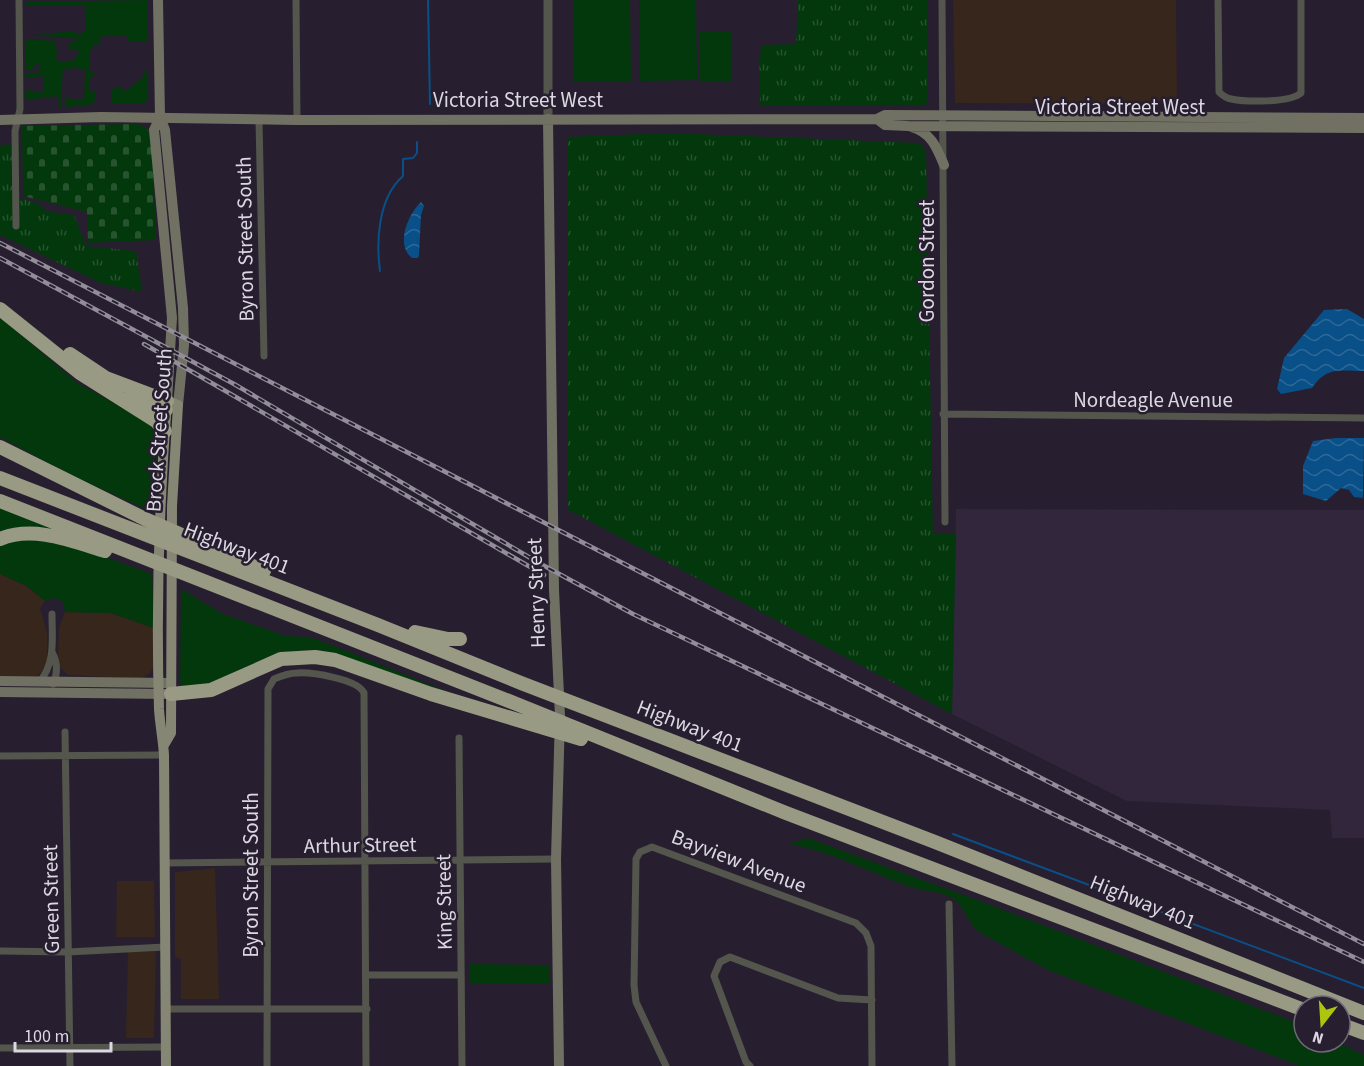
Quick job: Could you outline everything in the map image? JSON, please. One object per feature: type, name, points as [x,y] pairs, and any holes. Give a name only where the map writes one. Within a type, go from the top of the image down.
[{"type":"highway","points":[[0,298],[86,366],[172,408]]},
{"type":"highway","points":[[0,309],[100,387],[156,422],[165,432]]},
{"type":"highway","points":[[100,387],[172,408]]},
{"type":"highway","points":[[0,447],[145,519],[376,624],[448,639],[460,639]]},
{"type":"highway","name":"Highway 401","points":[[0,478],[376,624],[521,683],[935,842],[1364,1013]]},
{"type":"highway","name":"Highway 401","points":[[0,501],[300,618],[786,813],[1292,1005]]},
{"type":"highway","points":[[0,539],[26,533],[65,540],[135,560],[300,618]]},
{"type":"highway","points":[[165,688],[211,690],[281,659],[324,658],[577,737],[786,813]]},
{"type":"main road","name":"Brock Street South","points":[[158,0],[160,117],[165,130],[183,308],[181,378],[165,432],[171,602],[165,688]]},
{"type":"main road","name":"Victoria Street West","points":[[0,120],[160,117],[259,120],[878,119],[885,115],[943,120],[1364,128]]},
{"type":"main road","name":"Brock Street South","points":[[160,117],[154,130],[171,302],[172,408],[167,504],[161,522],[159,597],[165,688],[171,733],[164,750],[165,1066]]},
{"type":"main road","name":"Victoria Street West","points":[[878,119],[885,125],[908,126],[943,120],[1364,117]]},
{"type":"main road","name":"Henry Street","points":[[548,119],[554,590],[560,755],[556,859],[559,1066]]},
{"type":"main road","points":[[908,126],[918,129],[934,142],[944,165]]},
{"type":"main road","points":[[1326,128],[1364,132]]},
{"type":"main road","points":[[0,681],[165,688]]},
{"type":"main road","points":[[0,692],[45,694],[165,688]]},
{"type":"street","points":[[16,226],[15,131],[20,109],[19,0]]},
{"type":"street","points":[[296,0],[297,120]]},
{"type":"street","points":[[548,0],[548,119]]},
{"type":"street","name":"Gordon Street","points":[[942,0],[945,522]]},
{"type":"street","points":[[1218,0],[1219,92],[1228,99],[1276,100],[1295,98],[1301,93],[1302,0]]},
{"type":"street","name":"Byron Street South","points":[[259,120],[264,356]]},
{"type":"street","name":"Nordeagle Avenue","points":[[943,414],[1364,418]]},
{"type":"street","points":[[38,682],[48,671],[52,652],[52,614]]},
{"type":"street","points":[[45,694],[57,674],[57,660],[52,652]]},
{"type":"street","name":"Byron Street South","points":[[267,1066],[269,685],[274,679],[306,673],[327,676],[362,688],[365,861]]},
{"type":"street","name":"Green Street","points":[[65,732],[69,1066]]},
{"type":"street","name":"King Street","points":[[459,738],[462,1066]]},
{"type":"street","points":[[0,756],[64,756],[164,750]]},
{"type":"street","name":"Bayview Avenue","points":[[666,1066],[636,1002],[634,985],[636,859],[644,849],[658,847],[856,923],[866,933],[871,946],[872,1066]]},
{"type":"street","name":"Arthur Street","points":[[164,863],[556,859]]},
{"type":"street","points":[[365,861],[366,1066]]},
{"type":"street","points":[[949,904],[951,1066]]},
{"type":"street","points":[[0,951],[69,952],[165,947]]},
{"type":"street","points":[[750,1066],[746,1062],[714,976],[720,962],[730,957],[838,998],[872,1000]]},
{"type":"street","points":[[366,975],[461,975]]},
{"type":"street","points":[[165,1009],[367,1009]]},
{"type":"street","points":[[0,1048],[166,1047]]},
{"type":"shaded area","points":[[953,0],[1176,0],[1177,104],[955,103]]},
{"type":"shaded area","points":[[956,509],[1364,510],[1364,838],[1332,838],[1330,810],[1127,801],[952,714]]},
{"type":"shaded area","points":[[0,574],[27,586],[45,601],[40,608],[47,632],[47,665],[36,678],[0,678]]},
{"type":"shaded area","points":[[65,612],[111,613],[154,628],[153,668],[150,673],[141,679],[68,675],[59,666],[58,653],[59,628]]},
{"type":"shaded area","points":[[215,868],[219,999],[181,999],[181,959],[175,957],[175,872]]},
{"type":"shaded area","points":[[117,881],[154,881],[155,937],[116,937]]},
{"type":"shaded area","points":[[128,950],[156,951],[154,1038],[126,1038]]},
{"type":"green space","points":[[148,0],[148,41],[128,41],[126,35],[107,35],[98,40],[101,44],[99,46],[95,43],[90,52],[90,71],[93,72],[93,77],[90,78],[90,91],[96,91],[94,104],[66,107],[66,98],[84,100],[85,70],[71,67],[70,71],[63,68],[61,107],[59,107],[58,96],[26,100],[26,90],[43,92],[43,76],[26,78],[26,74],[40,74],[37,72],[40,71],[40,64],[33,65],[33,71],[26,70],[25,39],[56,41],[57,62],[75,60],[79,49],[71,51],[68,46],[71,42],[78,42],[78,39],[33,35],[75,31],[75,34],[82,35],[82,31],[86,31],[86,5],[27,5],[25,2]]},
{"type":"green space","points":[[574,0],[630,0],[631,81],[574,82]]},
{"type":"green space","points":[[639,0],[696,0],[697,80],[640,81]]},
{"type":"green space","points":[[798,0],[928,0],[928,101],[924,106],[760,106],[759,68],[762,45],[796,44]]},
{"type":"green space","points":[[700,31],[731,31],[731,81],[700,81]]},
{"type":"green space","points":[[144,70],[148,74],[148,101],[112,103],[112,90],[117,86],[126,91],[143,77]]},
{"type":"green space","points":[[135,124],[146,127],[152,138],[156,240],[88,243],[87,212],[23,196],[22,126]]},
{"type":"green space","points":[[668,133],[920,143],[926,151],[933,533],[956,534],[952,714],[567,509],[567,137]]},
{"type":"green space","points":[[20,144],[19,198],[39,204],[46,211],[74,215],[86,246],[136,251],[142,292],[101,283],[0,235],[0,145]]},
{"type":"green space","points":[[0,317],[76,382],[153,425],[151,427],[157,437],[155,513],[75,477],[0,437]]},
{"type":"green space","points":[[0,508],[58,531],[18,527],[0,532]]},
{"type":"green space","points":[[27,537],[75,546],[152,574],[154,628],[111,613],[65,612],[63,602],[54,598],[45,601],[27,586],[0,574],[0,543]]},
{"type":"green space","points":[[181,589],[223,614],[286,636],[309,637],[458,696],[320,651],[279,654],[218,681],[184,686],[180,682]]},
{"type":"green space","points":[[808,838],[980,901],[1284,1018],[1292,1022],[1292,1054],[1352,1054],[1352,1049],[1364,1055],[1364,1066],[1300,1066],[1048,970],[979,932],[950,896],[914,888],[836,857],[788,844]]},
{"type":"green space","points":[[469,964],[549,965],[549,984],[469,984]]},
{"type":"water","points":[[421,202],[424,206],[421,215],[419,255],[418,258],[412,258],[404,245],[405,230],[416,207]]},
{"type":"water","points":[[1347,309],[1364,319],[1364,371],[1335,371],[1323,376],[1312,388],[1281,394],[1277,389],[1284,358],[1324,310]]},
{"type":"water","points":[[1364,438],[1363,498],[1354,497],[1349,490],[1341,488],[1326,501],[1303,494],[1303,466],[1313,441]]},
{"type":"waterway","points":[[428,0],[430,104]]},
{"type":"waterway","points":[[380,271],[378,247],[384,208],[388,196],[403,176],[403,159],[413,158],[417,153],[417,142]]},
{"type":"waterway","points":[[953,834],[1364,988]]},
{"type":"railway","points":[[0,243],[1364,944]]},
{"type":"railway","points":[[0,258],[234,384],[539,563],[633,614],[1364,962]]},
{"type":"railway","points":[[144,344],[544,575]]}]
